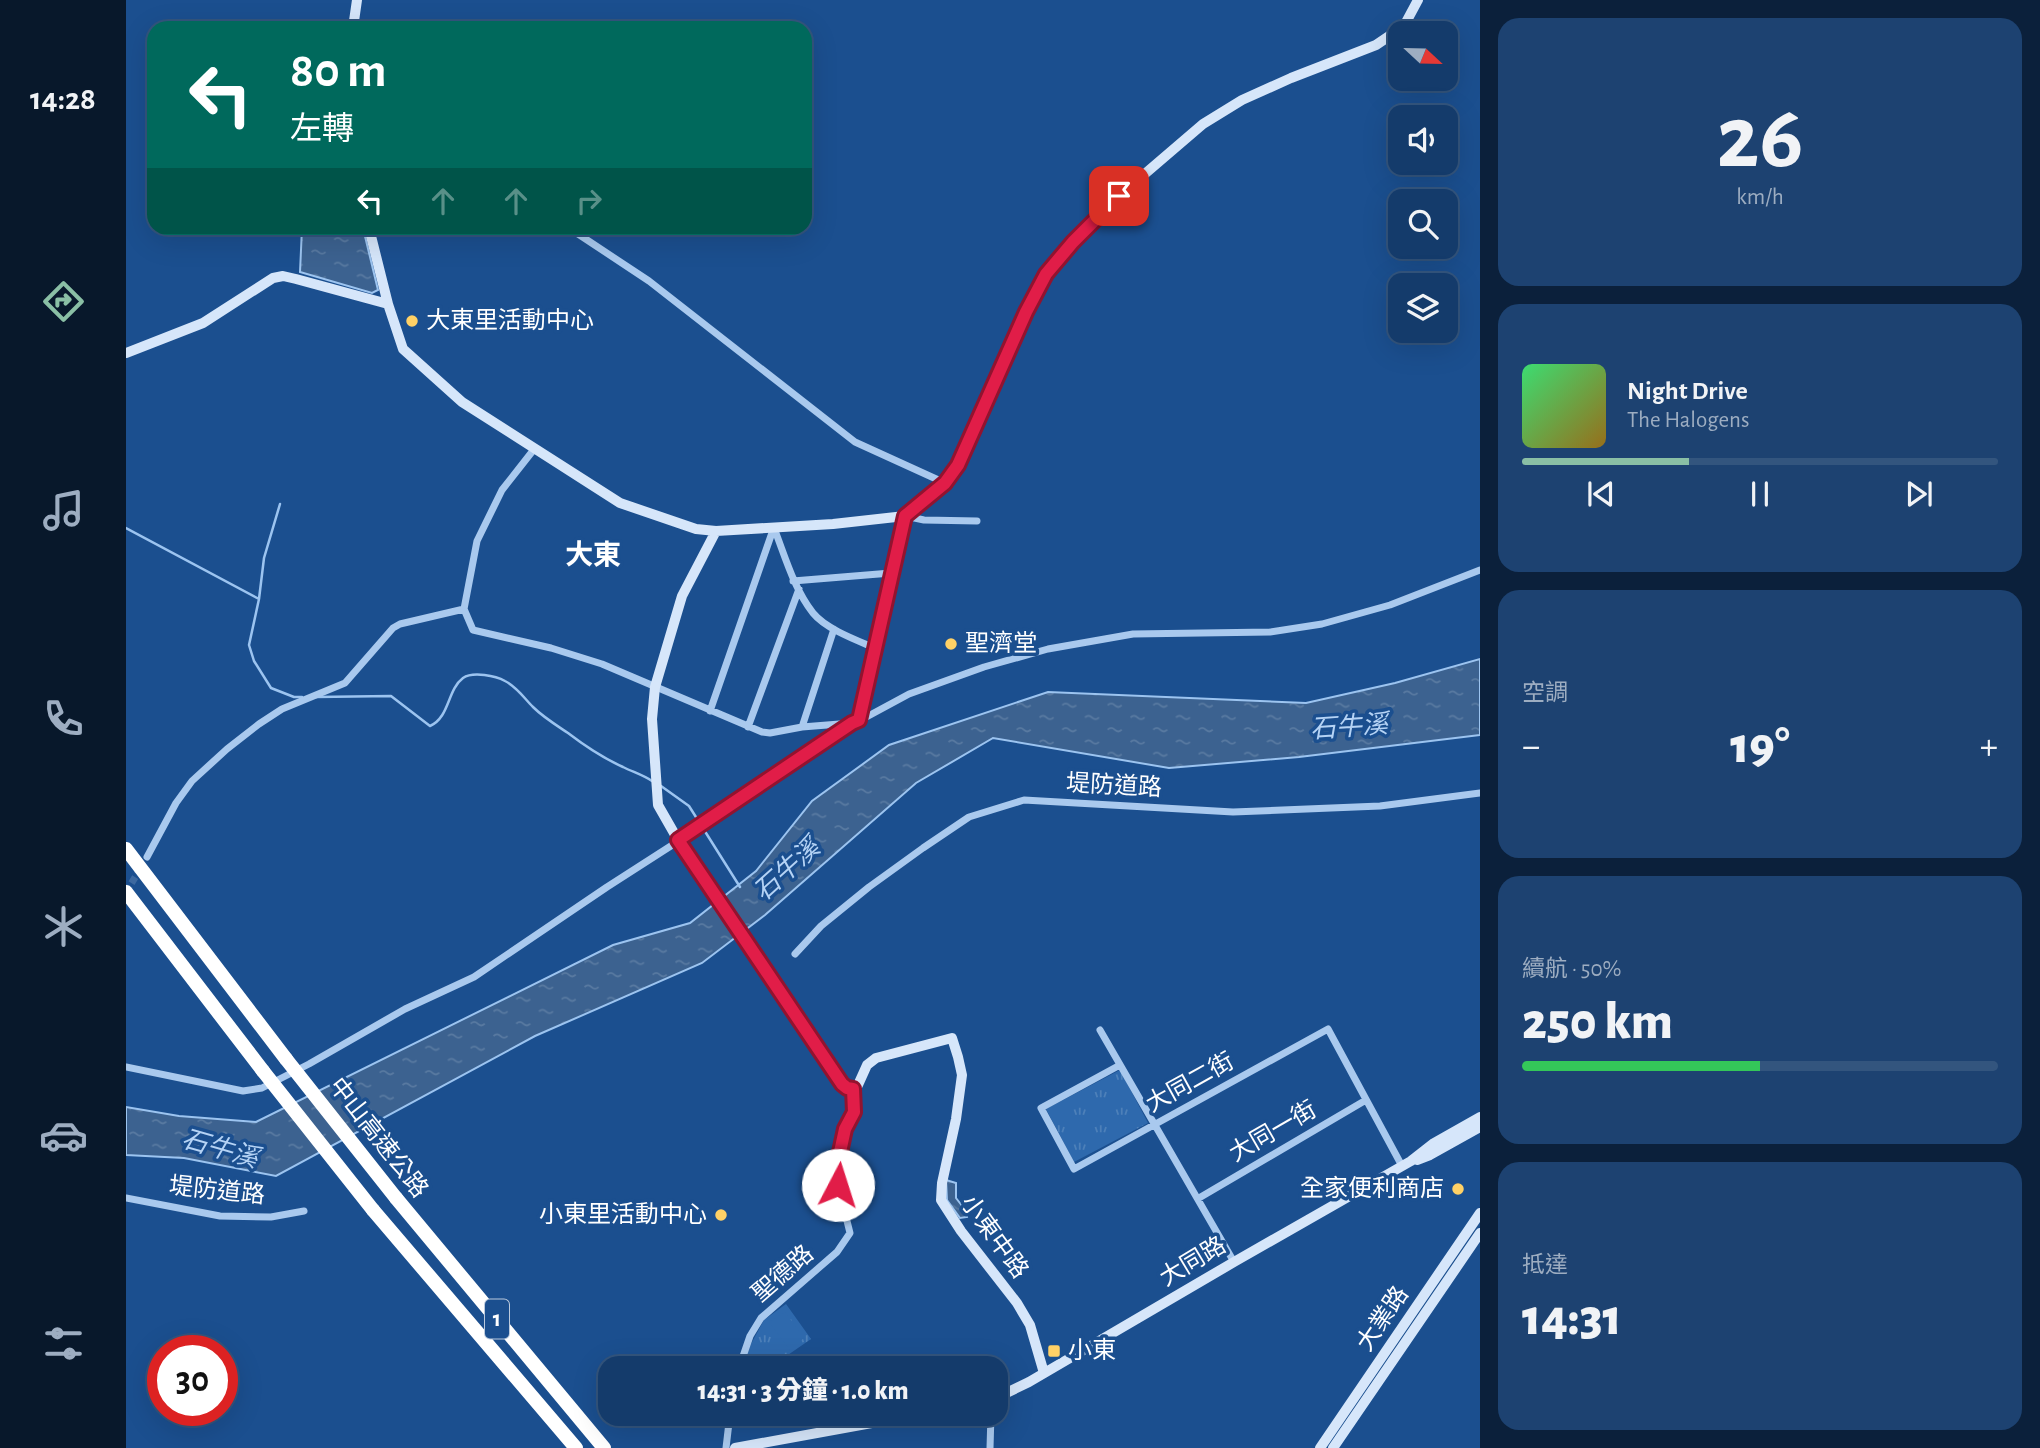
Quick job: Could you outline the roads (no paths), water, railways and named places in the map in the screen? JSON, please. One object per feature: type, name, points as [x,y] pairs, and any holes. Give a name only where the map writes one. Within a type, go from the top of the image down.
[{"type":"highway","name":"中山高速公路","points":[[126,849],[396,1198],[604,1446]]},
{"type":"highway","name":"中山高速公路","points":[[126,892],[373,1210],[576,1448]]},
{"type":"street","points":[[354,21],[357,0]]},
{"type":"street","points":[[855,722],[905,516],[945,483],[958,465],[1033,297],[1046,274],[1073,242],[1119,196],[1203,124],[1242,100],[1376,45],[1404,26],[1418,0]]},
{"type":"street","points":[[371,235],[388,304],[403,349],[462,402],[611,498],[633,509],[696,529],[716,531],[833,524],[905,516],[924,520],[977,520]]},
{"type":"street","points":[[580,235],[649,281],[855,442],[945,483]]},
{"type":"street","points":[[126,353],[203,323],[273,278],[283,276],[388,304]]},
{"type":"street","points":[[535,448],[502,490],[477,541],[464,609],[473,630],[551,648],[602,664],[709,711],[770,733],[855,722]]},
{"type":"street","points":[[774,527],[793,581],[814,614],[834,629],[875,648]]},
{"type":"street","points":[[709,711],[774,527]]},
{"type":"street","points":[[716,531],[682,596],[655,687],[652,719],[658,805],[678,840],[842,1084],[853,1089]]},
{"type":"street","points":[[126,1067],[243,1091],[262,1088],[309,1065],[405,1009],[474,977],[855,722],[909,694],[984,667],[1048,649],[1133,634],[1270,632],[1322,624],[1390,605],[1480,570]]},
{"type":"street","points":[[793,581],[891,573]]},
{"type":"street","points":[[748,727],[799,589]]},
{"type":"street","points":[[147,857],[176,803],[192,781],[248,732],[282,709],[345,683],[393,628],[400,624],[464,609]]},
{"type":"street","points":[[802,727],[834,629]]},
{"type":"street","name":"堤防道路","points":[[795,954],[821,926],[869,887],[969,817],[1024,800],[1233,812],[1380,806],[1480,793]]},
{"type":"street","name":"大同二街","points":[[1120,1065],[1041,1108],[1074,1169],[1328,1029],[1366,1100],[1407,1164]]},
{"type":"street","points":[[1100,1030],[1234,1262]]},
{"type":"street","name":"小東中路","points":[[853,1089],[858,1085],[867,1065],[876,1058],[952,1038],[961,1075],[941,1200],[1017,1303],[1030,1325],[1044,1374]]},
{"type":"street","name":"聖德路","points":[[743,1356],[750,1336],[761,1318],[837,1252],[850,1233],[838,1185],[837,1166],[845,1129],[854,1112],[853,1089]]},
{"type":"street","name":"大同一街","points":[[1199,1198],[1366,1100]]},
{"type":"street","name":"大同路","points":[[1407,1164],[1434,1143],[1480,1117]]},
{"type":"street","name":"大同路","points":[[1008,1393],[1407,1164],[1430,1155],[1480,1127]]},
{"type":"street","points":[[1466,1134],[1480,1137]]},
{"type":"street","name":"堤防道路","points":[[126,1198],[220,1216],[271,1217],[304,1211]]},
{"type":"street","name":"大業路","points":[[1333,1448],[1352,1410],[1480,1213]]},
{"type":"street","name":"大業路","points":[[1320,1448],[1352,1410],[1480,1233]]},
{"type":"street","points":[[726,1448],[729,1426]]},
{"type":"street","points":[[735,1448],[855,1426]]},
{"type":"street","points":[[990,1448],[991,1426]]},
{"type":"water","points":[[302,235],[365,235],[378,290],[372,293],[300,272]]},
{"type":"water","name":"石牛溪","points":[[1480,659],[1480,735],[1299,757],[1169,768],[993,738],[916,783],[765,915],[702,963],[535,1036],[276,1176],[184,1158],[126,1155],[126,1107],[179,1116],[256,1122],[613,945],[690,923],[756,871],[812,801],[889,745],[1048,692],[1306,703],[1395,683]]},
{"type":"water","points":[[946,1180],[956,1183],[956,1198],[966,1211],[967,1217],[960,1218],[947,1200]]},
{"type":"waterway","points":[[259,599],[264,558],[280,504]]},
{"type":"waterway","points":[[126,528],[259,599],[249,645],[254,661],[271,688],[294,697],[302,697]]},
{"type":"waterway","points":[[316,697],[391,696],[430,726],[437,722],[454,689],[463,678],[473,675],[490,676],[509,683],[541,714],[594,752],[652,781]]},
{"type":"waterway","name":"石牛溪","points":[[661,786],[689,806],[740,887]]},
{"type":"tunnel","points":[[126,892],[142,866]]},
{"type":"place","name":"大東里活動中心","points":[[412,321]]},
{"type":"place","name":"聖濟堂","points":[[951,644]]},
{"type":"place","name":"全家便利商店","points":[[1458,1189]]},
{"type":"place","name":"小東里活動中心","points":[[721,1215]]},
{"type":"place","name":"小東","points":[[1054,1351]]},
{"type":"district","name":"大東","points":[[593,556]]}]
